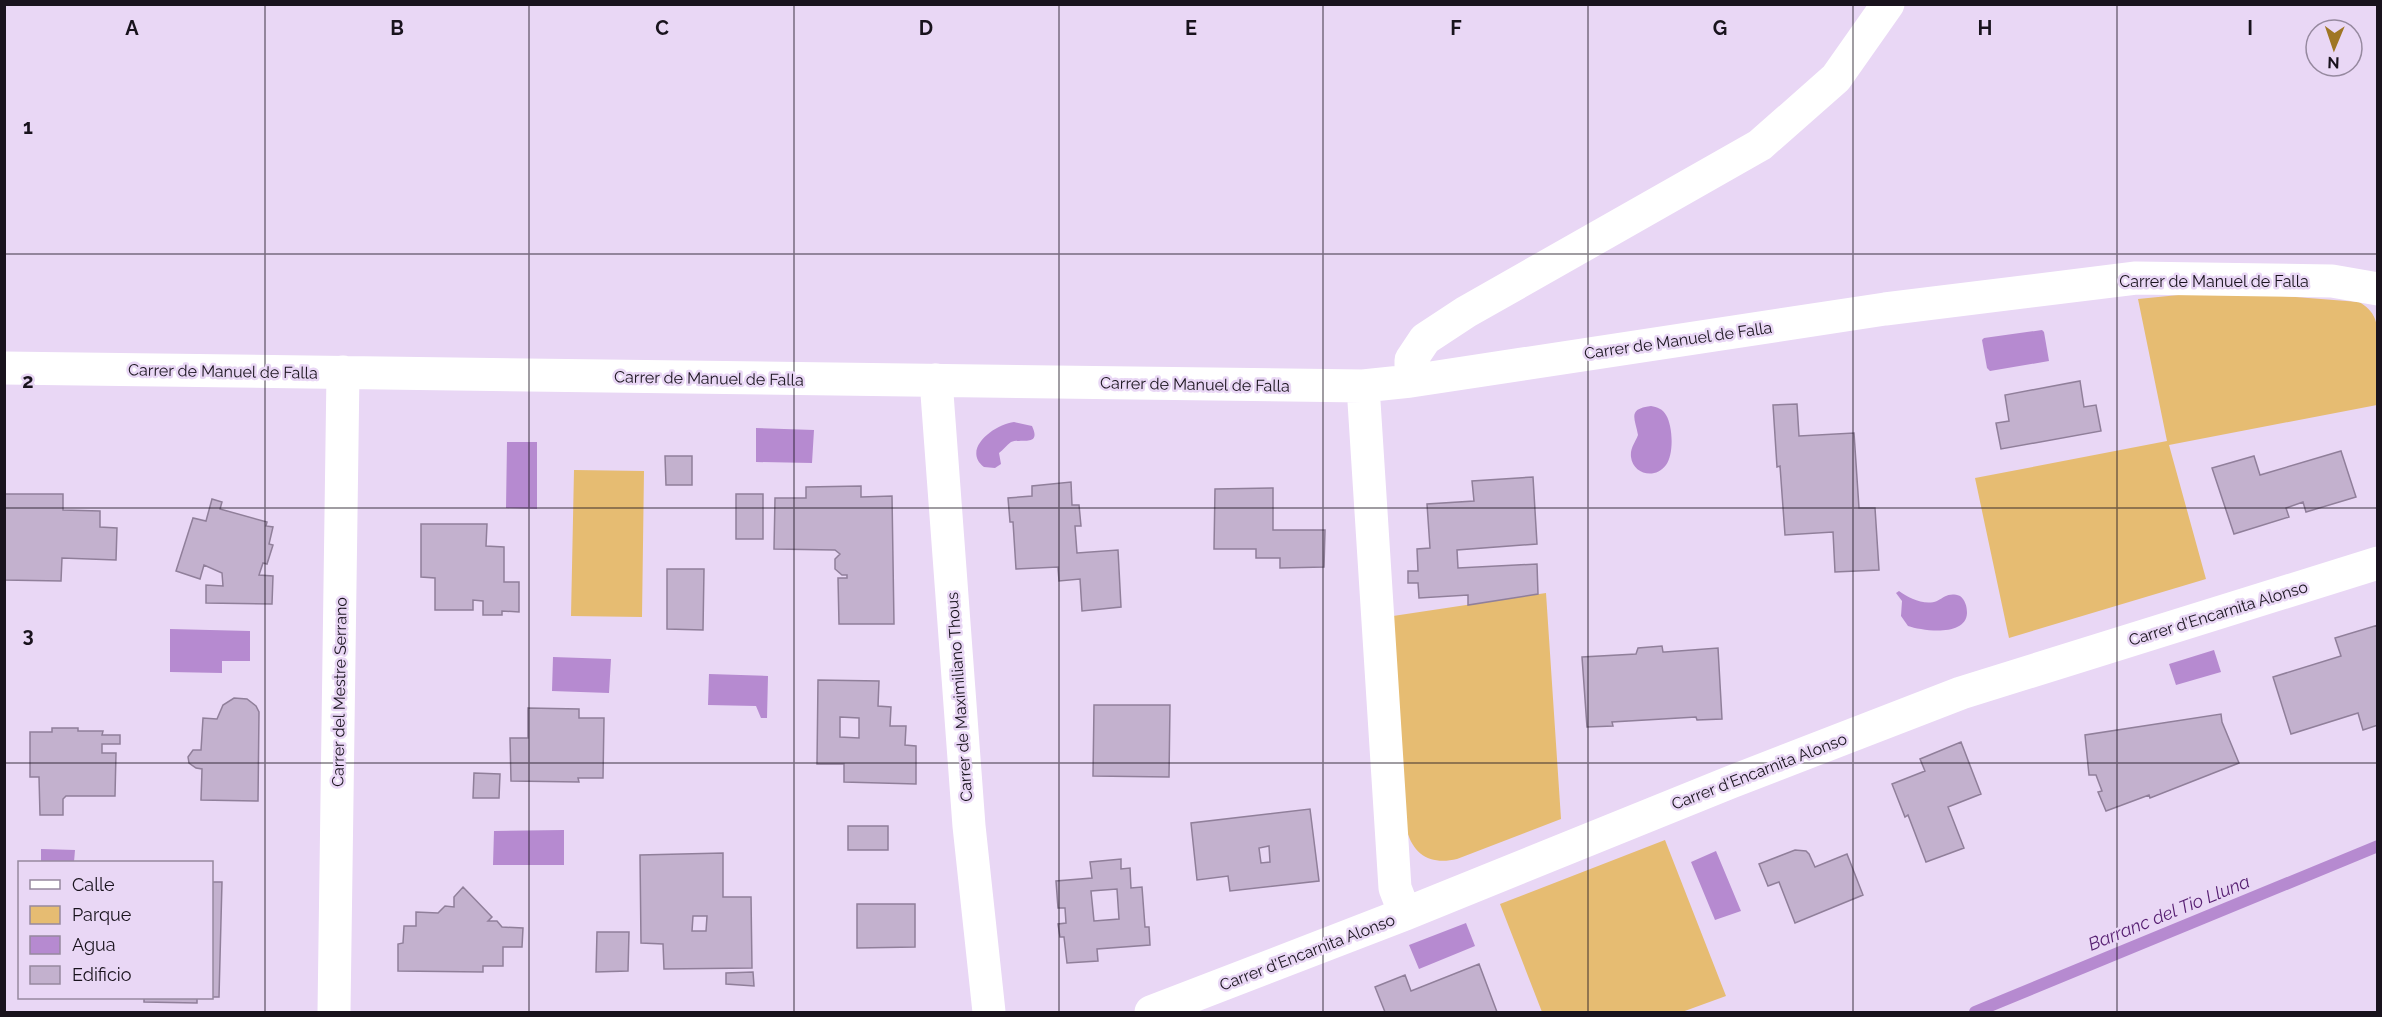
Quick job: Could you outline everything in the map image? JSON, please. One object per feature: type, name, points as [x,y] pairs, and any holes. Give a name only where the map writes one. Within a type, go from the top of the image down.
[{"type":"street","points":[[1411,381],[1411,360],[1425,339],[1466,312],[1760,145],[1836,78],[1888,4]]},
{"type":"street","name":"Carrer de Manuel de Falla","points":[[4,368],[1363,386],[1411,381],[1885,309],[2136,278],[2332,281],[2378,289]]},
{"type":"street","name":"Carrer del Mestre Serrano","points":[[334,1012],[343,372]]},
{"type":"street","name":"Carrer de Maximiliano Thous","points":[[936,380],[969,826],[989,1012]]},
{"type":"street","points":[[1363,386],[1395,888],[1405,914]]},
{"type":"street","name":"Carrer d'Encarnita Alonso","points":[[1151,1012],[1405,914],[1709,790],[1961,693],[2378,563]]},
{"type":"green space","points":[[2219,291],[2359,302],[2364,305],[2375,319],[2377,327],[2379,349],[2377,405],[2169,445],[2206,579],[2009,638],[1975,478],[2167,441],[2138,299]]},
{"type":"green space","points":[[574,470],[644,471],[642,617],[571,616]]},
{"type":"green space","points":[[1546,593],[1561,819],[1457,859],[1440,861],[1425,857],[1414,847],[1407,831],[1393,616]]},
{"type":"green space","points":[[1665,840],[1726,996],[1682,1012],[1542,1012],[1500,904]]},
{"type":"water","points":[[2042,330],[2049,361],[1990,371],[1987,368],[1982,340],[1984,338]]},
{"type":"water","points":[[1651,406],[1660,409],[1666,415],[1672,440],[1666,465],[1651,474],[1636,468],[1631,454],[1638,435],[1634,415],[1638,409]]},
{"type":"water","points":[[1014,422],[1032,426],[1034,437],[1029,440],[1011,442],[999,453],[1001,464],[995,468],[984,467],[976,453],[978,445],[990,432]]},
{"type":"water","points":[[756,428],[814,430],[812,463],[756,462]]},
{"type":"water","points":[[507,442],[537,442],[537,509],[506,508]]},
{"type":"water","points":[[1899,591],[1912,599],[1927,603],[1950,595],[1960,596],[1967,608],[1965,621],[1952,629],[1943,630],[1908,626],[1901,616],[1902,601],[1896,593]]},
{"type":"water","points":[[170,629],[250,631],[250,661],[222,661],[222,673],[170,672]]},
{"type":"water","points":[[2214,650],[2221,672],[2176,685],[2169,664]]},
{"type":"water","points":[[553,657],[611,659],[609,693],[552,691]]},
{"type":"water","points":[[709,674],[768,676],[767,718],[761,718],[756,706],[708,705]]},
{"type":"water","points":[[564,830],[564,865],[493,865],[494,831]]},
{"type":"water","points":[[41,849],[75,850],[74,861],[41,861]]},
{"type":"water","points":[[1716,851],[1741,911],[1715,920],[1691,862]]},
{"type":"water","points":[[1466,923],[1475,946],[1419,969],[1409,945]]},
{"type":"building","points":[[2080,381],[2084,407],[2096,405],[2101,431],[2001,449],[1996,423],[2009,421],[2005,395]]},
{"type":"building","points":[[1797,404],[1799,436],[1854,433],[1859,508],[1875,508],[1879,570],[1835,572],[1833,532],[1785,535],[1773,405]]},
{"type":"building","points":[[2341,451],[2356,497],[2306,512],[2303,502],[2286,508],[2289,517],[2234,534],[2212,468],[2254,456],[2260,475]]},
{"type":"building","points":[[665,456],[692,456],[692,485],[666,485]]},
{"type":"building","points":[[1533,477],[1537,544],[1457,550],[1458,568],[1537,564],[1538,594],[1468,605],[1468,595],[1419,598],[1418,583],[1408,583],[1408,571],[1418,571],[1417,549],[1430,548],[1427,504],[1474,501],[1472,481]]},
{"type":"building","points":[[1071,482],[1072,505],[1079,505],[1081,526],[1075,526],[1077,553],[1118,550],[1121,607],[1082,611],[1080,579],[1059,581],[1058,567],[1016,569],[1013,522],[1010,522],[1008,498],[1032,496],[1032,486]]},
{"type":"building","points":[[861,486],[861,497],[892,496],[894,624],[839,624],[838,578],[847,578],[847,575],[842,575],[835,569],[835,559],[840,554],[835,550],[774,549],[775,498],[806,498],[806,487]]},
{"type":"building","points":[[1273,488],[1273,530],[1325,530],[1324,567],[1280,568],[1280,558],[1256,558],[1256,549],[1214,549],[1215,489]]},
{"type":"building","points":[[5,494],[63,494],[63,510],[100,511],[100,527],[117,528],[116,560],[62,558],[61,581],[4,580]]},
{"type":"building","points":[[736,494],[763,494],[763,539],[736,539]]},
{"type":"building","points":[[212,499],[222,502],[220,509],[267,522],[266,526],[273,527],[269,544],[273,545],[267,564],[263,563],[259,575],[273,576],[272,604],[206,603],[206,585],[223,586],[222,573],[204,565],[200,579],[176,571],[193,518],[206,521]]},
{"type":"building","points":[[421,524],[487,524],[486,546],[504,547],[504,582],[519,582],[519,612],[502,611],[502,615],[483,615],[483,601],[473,600],[473,610],[435,610],[435,578],[421,577]]},
{"type":"building","points":[[667,569],[704,569],[703,630],[667,629]]},
{"type":"building","points":[[2378,625],[2378,725],[2363,730],[2358,713],[2291,734],[2273,677],[2341,656],[2335,638]]},
{"type":"building","points":[[1662,646],[1663,652],[1718,648],[1722,719],[1697,720],[1696,717],[1612,722],[1613,726],[1587,727],[1582,657],[1636,654],[1638,648]]},
{"type":"building","points":[[818,680],[879,681],[878,706],[891,707],[890,726],[906,726],[905,745],[916,746],[916,784],[844,782],[844,764],[817,764]],"holes":[[[840,717],[859,718],[859,738],[840,737]]]},
{"type":"building","points":[[234,698],[247,699],[256,706],[259,712],[258,801],[201,800],[202,769],[189,763],[188,757],[193,750],[201,750],[203,718],[217,719],[223,705]]},
{"type":"building","points":[[1094,705],[1170,705],[1169,777],[1093,776]]},
{"type":"building","points":[[528,708],[579,709],[579,718],[604,718],[603,778],[578,778],[579,782],[511,781],[510,738],[528,738]]},
{"type":"building","points":[[2221,714],[2222,722],[2239,763],[2150,798],[2149,795],[2106,811],[2098,792],[2102,791],[2096,775],[2089,775],[2085,735]]},
{"type":"building","points":[[52,728],[78,728],[78,731],[103,731],[102,735],[120,735],[120,744],[102,744],[102,753],[116,753],[115,796],[66,796],[63,799],[63,815],[40,815],[39,777],[30,777],[30,732],[52,732]]},
{"type":"building","points":[[1961,742],[1981,794],[1948,807],[1964,848],[1926,862],[1908,815],[1905,817],[1892,784],[1925,771],[1920,759]]},
{"type":"building","points":[[474,773],[500,774],[499,798],[473,798]]},
{"type":"building","points":[[1310,809],[1319,881],[1230,891],[1228,876],[1197,880],[1191,823]],"holes":[[[1269,846],[1270,862],[1261,863],[1259,848]]]},
{"type":"building","points":[[848,826],[888,826],[888,850],[848,850]]},
{"type":"building","points":[[1795,850],[1806,851],[1815,867],[1847,854],[1863,895],[1795,923],[1779,882],[1768,886],[1759,864]]},
{"type":"building","points":[[723,853],[723,897],[751,897],[752,968],[664,969],[663,944],[641,943],[640,855]],"holes":[[[693,916],[707,916],[706,931],[692,931]]]},
{"type":"building","points":[[1121,859],[1121,869],[1130,868],[1131,888],[1142,887],[1145,927],[1149,927],[1150,945],[1097,949],[1098,961],[1067,963],[1064,937],[1060,937],[1058,924],[1066,923],[1065,908],[1058,908],[1056,881],[1092,878],[1090,862]],"holes":[[[1117,889],[1119,919],[1094,921],[1091,891]]]},
{"type":"building","points":[[213,882],[222,882],[219,997],[213,997]]},
{"type":"building","points":[[463,887],[492,917],[488,921],[497,921],[502,927],[523,928],[522,947],[503,947],[503,966],[483,966],[483,972],[398,971],[398,944],[403,943],[404,926],[416,926],[416,912],[438,913],[445,906],[454,907],[454,897]]},
{"type":"building","points":[[857,904],[915,904],[915,947],[857,948]]},
{"type":"building","points":[[597,932],[629,932],[628,971],[596,972]]},
{"type":"building","points":[[1479,964],[1497,1012],[1385,1012],[1375,987],[1405,975],[1411,991]]},
{"type":"building","points":[[753,972],[754,986],[726,984],[726,973]]},
{"type":"building","points":[[144,999],[197,999],[197,1003],[144,1002]]},
{"type":"waterway","name":"Barranc del Tio Lluna","points":[[1975,1012],[2378,846]]}]
